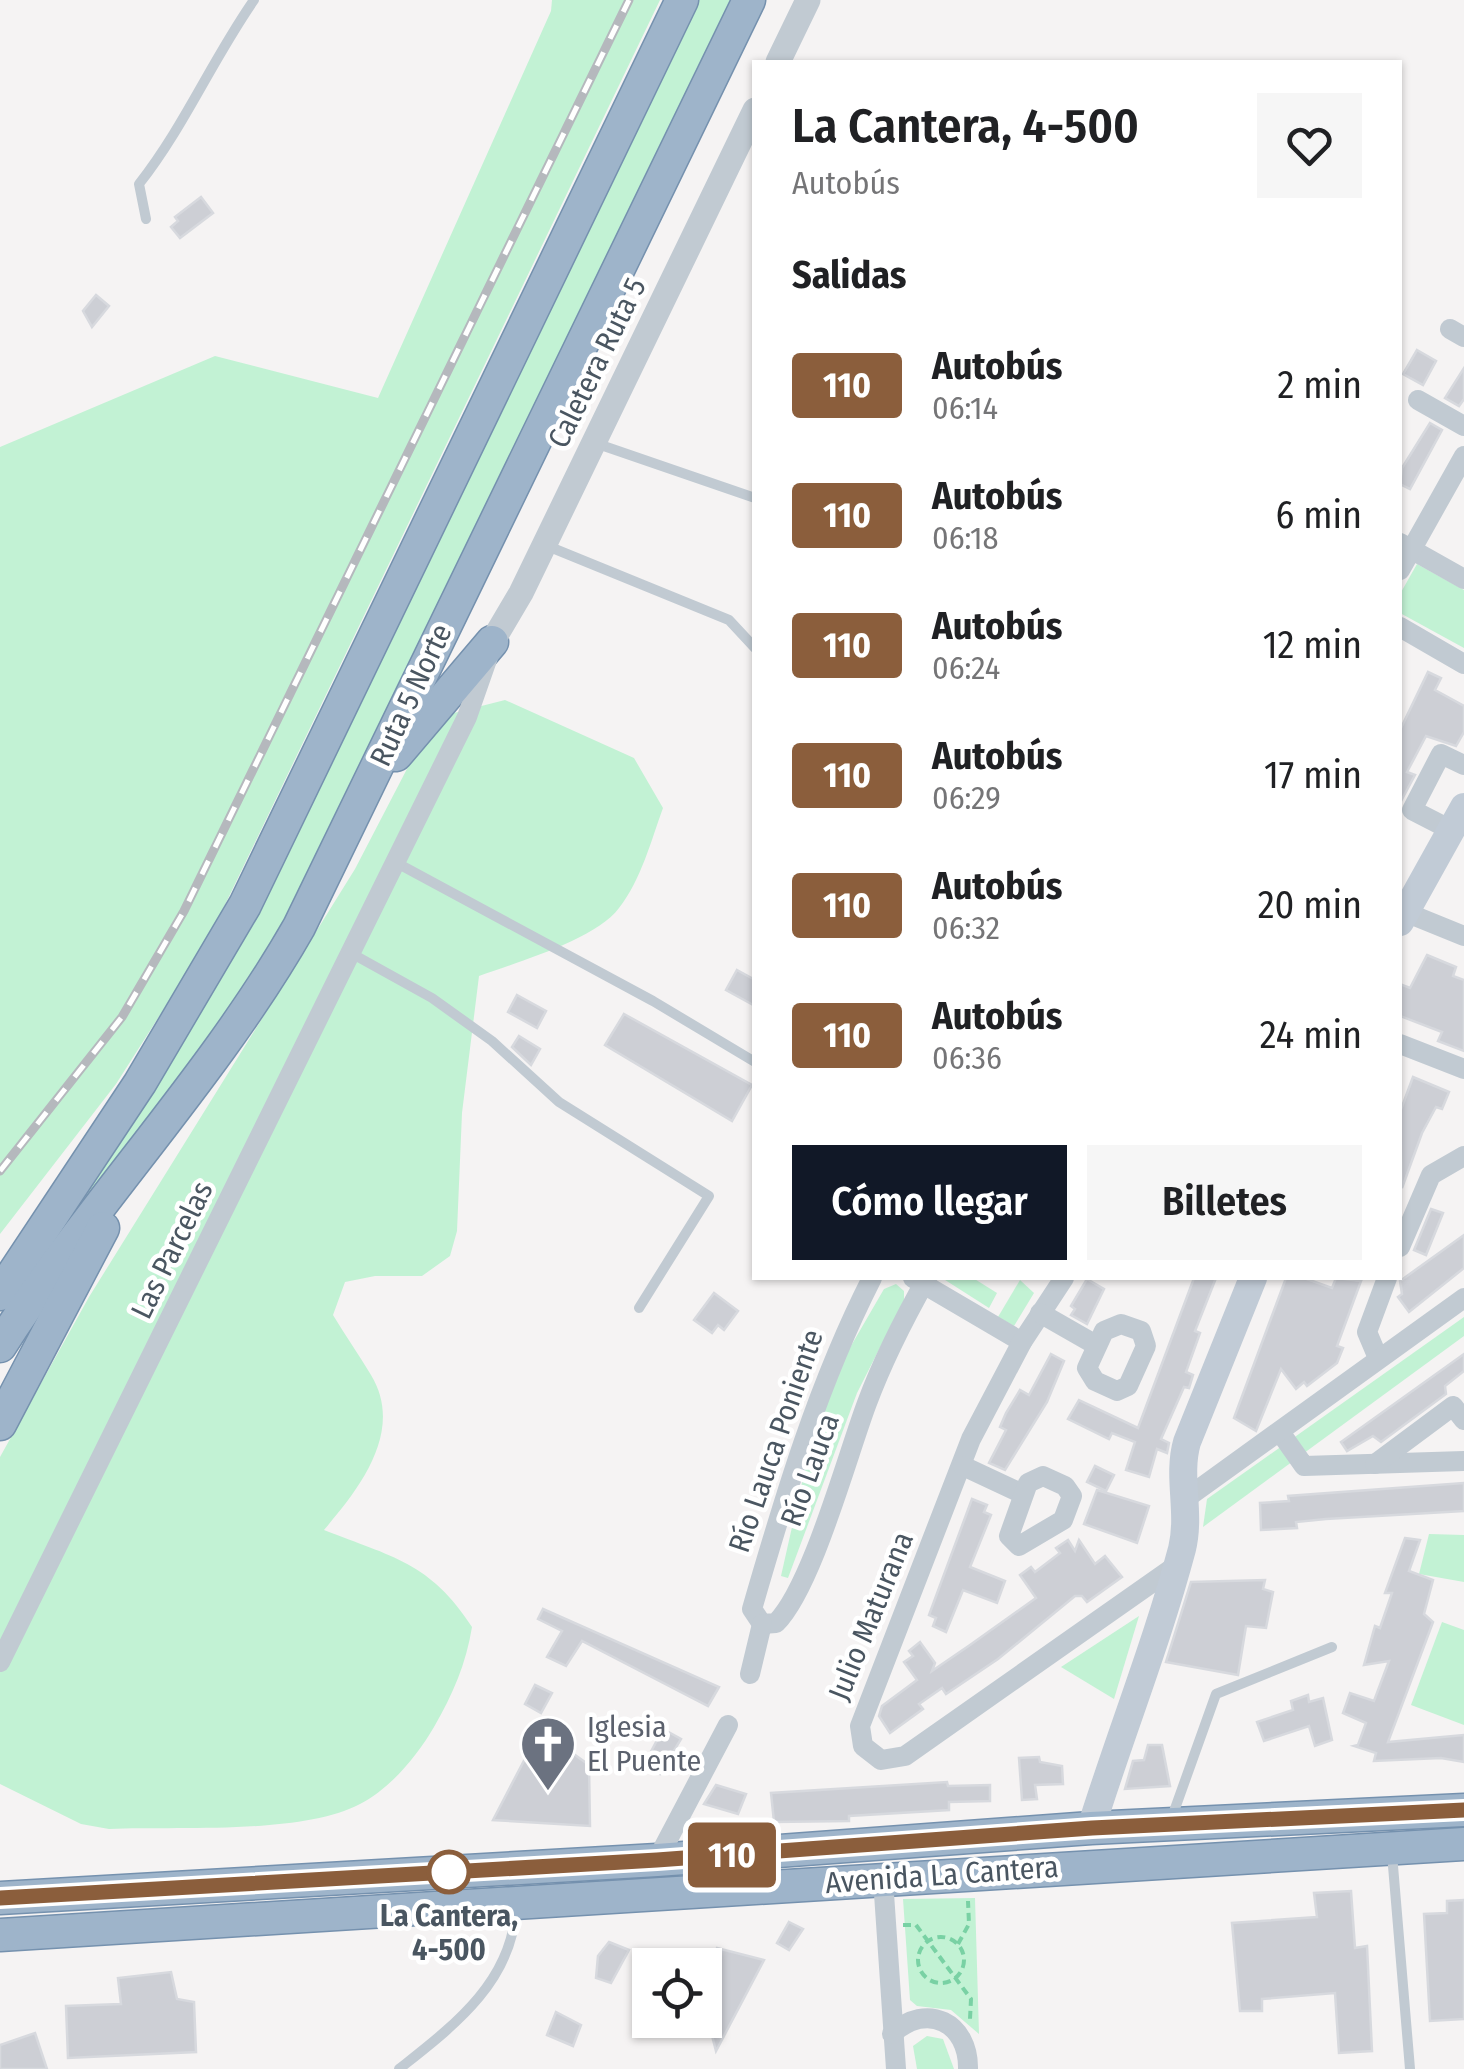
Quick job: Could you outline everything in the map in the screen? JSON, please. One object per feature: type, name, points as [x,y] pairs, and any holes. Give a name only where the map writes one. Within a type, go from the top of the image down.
[{"type":"highway","name":"Ruta 5 Norte","points":[[0,1294],[140,1083],[259,879],[682,0]]},
{"type":"highway","name":"Ruta 5 Norte","points":[[0,1346],[94,1211],[223,1044],[290,942],[350,826],[749,0]]},
{"type":"highway","points":[[350,826],[408,740],[492,642]]},
{"type":"highway","points":[[0,1424],[90,1251],[223,1044]]},
{"type":"highway","points":[[0,1261],[140,1083]]},
{"type":"highway","name":"Avenida La Cantera","points":[[0,1898],[657,1860],[1092,1828],[1464,1810]]},
{"type":"highway","points":[[999,1871],[1072,1855],[1082,1849],[1092,1828]]},
{"type":"highway","name":"Avenida La Cantera","points":[[0,1935],[1464,1844]]},
{"type":"main road","points":[[1402,915],[1458,819]]},
{"type":"main road","points":[[1092,1828],[1177,1565],[1188,1498],[1182,1471],[1186,1442],[1252,1280]]},
{"type":"street","points":[[779,60],[808,0]]},
{"type":"street","name":"Caletera Ruta 5","points":[[492,642],[544,545],[752,116]]},
{"type":"street","points":[[1418,400],[1464,426]]},
{"type":"street","points":[[1464,456],[1406,546],[1464,578]]},
{"type":"street","points":[[1402,628],[1464,664]]},
{"type":"street","name":"Las Parcelas","points":[[0,1662],[467,717],[492,642]]},
{"type":"street","points":[[1458,819],[1412,810],[1442,754],[1464,766]]},
{"type":"street","points":[[1402,915],[1464,936]]},
{"type":"street","points":[[1402,1045],[1464,1069]]},
{"type":"street","points":[[1402,1243],[1431,1174],[1464,1156]]},
{"type":"street","name":"Río Lauca Poniente","points":[[762,1624],[752,1609],[794,1464],[838,1343],[871,1280]]},
{"type":"street","points":[[921,1280],[1022,1342]]},
{"type":"street","name":"Río Lauca","points":[[762,1624],[776,1623],[796,1591],[828,1516],[868,1400],[921,1280]]},
{"type":"street","points":[[1378,1358],[1367,1332],[1386,1280]]},
{"type":"street","name":"Julio Maturana","points":[[1054,1281],[978,1424],[860,1726],[860,1740],[873,1757],[889,1761],[904,1756],[1177,1565]]},
{"type":"street","points":[[1188,1498],[1464,1298]]},
{"type":"street","points":[[1040,1313],[1096,1345]]},
{"type":"street","points":[[1375,1464],[1453,1406],[1464,1420]]},
{"type":"street","points":[[1280,1432],[1304,1466],[1464,1460]]},
{"type":"street","points":[[963,1466],[1023,1494]]},
{"type":"street","points":[[750,1674],[762,1624]]},
{"type":"street","points":[[657,1860],[728,1725]]},
{"type":"street","points":[[883,1879],[896,2069]]},
{"type":"street","points":[[892,2034],[917,2020],[937,2020],[960,2034],[968,2059]]},
{"type":"lane","points":[[146,219],[139,184],[165,151],[215,56],[254,0]]},
{"type":"lane","points":[[594,442],[752,497]]},
{"type":"lane","points":[[544,545],[730,620],[752,645]]},
{"type":"lane","points":[[394,862],[653,1001],[752,1060]]},
{"type":"lane","points":[[348,952],[447,1008],[558,1102],[708,1196],[639,1308]]},
{"type":"lane","points":[[1168,1827],[1216,1694],[1332,1647]]},
{"type":"lane","points":[[1390,1849],[1410,2069]]},
{"type":"lane","points":[[399,2069],[445,2036],[482,1995],[508,1944],[517,1902]]},
{"type":"path","points":[[958,1944],[969,1924],[968,1888]]},
{"type":"path","points":[[886,1926],[916,1925],[971,1999],[968,2059]]},
{"type":"path","points":[[943,1937],[958,1944],[965,1960],[956,1978],[937,1984],[924,1976],[918,1955],[927,1941],[943,1937]]},
{"type":"green space","points":[[552,0],[660,0],[209,938],[116,1084],[0,1234],[0,447],[215,356],[378,398],[551,11]]},
{"type":"green space","points":[[697,0],[734,0],[298,903],[211,1039],[15,1291],[111,1146]]},
{"type":"green space","points":[[1417,564],[1464,590],[1464,648],[1402,614],[1402,590]]},
{"type":"green space","points":[[505,700],[634,758],[663,808],[633,885],[608,920],[554,949],[479,976],[462,1113],[457,1231],[450,1256],[422,1276],[375,1276],[345,1282],[333,1315],[371,1375],[383,1417],[380,1438],[363,1478],[324,1530],[390,1555],[441,1588],[472,1627],[458,1679],[434,1727],[402,1770],[371,1797],[335,1814],[306,1821],[238,1827],[109,1829],[81,1824],[0,1784],[0,1457],[89,1297],[355,869],[409,765],[450,714]]},
{"type":"green space","points":[[945,1280],[976,1280],[997,1293],[989,1308]]},
{"type":"green space","points":[[1020,1280],[1034,1293],[1014,1326],[998,1317]]},
{"type":"green space","points":[[896,1284],[904,1291],[904,1300],[857,1393],[788,1578],[781,1576],[810,1447],[844,1358],[884,1289]]},
{"type":"green space","points":[[1464,1317],[1464,1336],[1203,1527],[1207,1499]]},
{"type":"green space","points":[[1429,1534],[1464,1535],[1464,1582],[1419,1574]]},
{"type":"green space","points":[[1139,1616],[1114,1699],[1061,1667]]},
{"type":"green space","points":[[1442,1622],[1464,1630],[1464,1725],[1411,1705]]},
{"type":"green space","points":[[975,1898],[979,2034],[951,2010],[917,2006],[910,2000],[903,1899]]},
{"type":"green space","points":[[927,2036],[943,2039],[954,2069],[917,2069],[913,2046]]},
{"type":"building","points":[[201,197],[213,213],[180,238],[171,227],[178,221],[175,217]]},
{"type":"building","points":[[96,295],[109,306],[92,327],[83,311]]},
{"type":"building","points":[[1417,350],[1436,361],[1423,385],[1403,374]]},
{"type":"building","points":[[1464,368],[1464,399],[1459,406],[1445,398]]},
{"type":"building","points":[[1430,423],[1442,430],[1410,489],[1402,485],[1402,468]]},
{"type":"building","points":[[1428,672],[1441,678],[1435,690],[1464,706],[1464,732],[1456,746],[1426,736],[1407,772],[1415,775],[1402,799],[1402,726]]},
{"type":"building","points":[[1427,955],[1456,967],[1453,976],[1464,980],[1464,1051],[1438,1041],[1442,1032],[1402,1017],[1402,985],[1410,988]]},
{"type":"building","points":[[737,970],[752,978],[752,1004],[726,990]]},
{"type":"building","points":[[517,995],[546,1011],[537,1028],[508,1012]]},
{"type":"building","points":[[624,1014],[752,1085],[732,1121],[605,1045]]},
{"type":"building","points":[[519,1036],[540,1049],[531,1065],[512,1047]]},
{"type":"building","points":[[1413,1077],[1449,1092],[1442,1109],[1436,1107],[1422,1133],[1402,1188],[1402,1107]]},
{"type":"building","points":[[1431,1209],[1443,1213],[1426,1255],[1414,1250]]},
{"type":"building","points":[[1464,1235],[1464,1268],[1409,1312],[1398,1297],[1402,1294],[1402,1280]]},
{"type":"building","points":[[1086,1280],[1104,1289],[1087,1324],[1071,1315],[1075,1309],[1071,1306]]},
{"type":"building","points":[[1193,1280],[1215,1280],[1195,1331],[1200,1333],[1186,1372],[1193,1375],[1189,1388],[1184,1387],[1161,1439],[1169,1443],[1167,1453],[1157,1449],[1149,1477],[1126,1470],[1135,1442],[1112,1433],[1109,1439],[1068,1419],[1079,1400],[1138,1428]]},
{"type":"building","points":[[1285,1280],[1310,1280],[1332,1288],[1335,1280],[1361,1281],[1337,1346],[1343,1348],[1337,1363],[1307,1386],[1304,1382],[1296,1389],[1281,1369],[1256,1431],[1234,1418]]},
{"type":"building","points":[[714,1293],[738,1311],[724,1330],[718,1325],[712,1333],[694,1320]]},
{"type":"building","points":[[1051,1354],[1064,1361],[1047,1402],[1005,1470],[989,1463],[1006,1430],[1000,1427],[1006,1413],[1020,1390],[1029,1395]]},
{"type":"building","points":[[1464,1354],[1464,1371],[1445,1386],[1446,1394],[1381,1442],[1373,1436],[1347,1451],[1341,1442]]},
{"type":"building","points":[[1095,1466],[1114,1475],[1106,1491],[1087,1482]]},
{"type":"building","points":[[1464,1483],[1464,1511],[1326,1519],[1296,1522],[1297,1528],[1261,1530],[1260,1503],[1289,1501],[1288,1496]]},
{"type":"building","points":[[1097,1490],[1149,1506],[1137,1543],[1084,1524]]},
{"type":"building","points":[[972,1499],[987,1505],[984,1512],[991,1515],[970,1567],[1005,1581],[997,1603],[963,1590],[946,1632],[933,1626],[936,1618],[929,1615]]},
{"type":"building","points":[[1405,1538],[1420,1540],[1409,1571],[1433,1580],[1424,1614],[1433,1622],[1388,1742],[1464,1735],[1464,1762],[1441,1758],[1374,1761],[1376,1753],[1354,1746],[1358,1745],[1366,1723],[1343,1713],[1350,1693],[1374,1701],[1389,1661],[1364,1665],[1375,1626],[1380,1628],[1392,1593],[1385,1593]]},
{"type":"building","points":[[1068,1540],[1075,1551],[1079,1540],[1095,1564],[1105,1556],[1122,1577],[1087,1602],[1082,1596],[1075,1596],[998,1659],[946,1694],[942,1688],[919,1704],[923,1709],[890,1733],[879,1716],[882,1706],[917,1680],[904,1662],[913,1656],[909,1651],[920,1642],[935,1663],[932,1671],[970,1645],[1036,1598],[1020,1575],[1031,1567],[1035,1572],[1060,1553],[1056,1548]]},
{"type":"building","points":[[1265,1580],[1263,1589],[1273,1592],[1266,1628],[1246,1626],[1238,1675],[1166,1662],[1191,1582]]},
{"type":"building","points":[[543,1609],[719,1687],[708,1706],[582,1641],[566,1666],[547,1657],[562,1631],[538,1619]]},
{"type":"building","points":[[535,1685],[552,1693],[541,1713],[525,1704]]},
{"type":"building","points":[[1308,1695],[1309,1702],[1323,1698],[1332,1740],[1315,1746],[1309,1726],[1264,1741],[1257,1722],[1293,1710],[1291,1701]]},
{"type":"building","points":[[663,1729],[681,1739],[660,1774],[645,1763]]},
{"type":"building","name":"Iglesia El Puente","points":[[540,1730],[589,1765],[590,1826],[493,1820]]},
{"type":"building","points":[[1148,1745],[1162,1745],[1170,1786],[1125,1789],[1133,1761],[1144,1760]]},
{"type":"building","points":[[1039,1757],[1040,1762],[1062,1766],[1063,1784],[1035,1785],[1037,1799],[1022,1800],[1019,1758]]},
{"type":"building","points":[[947,1782],[948,1786],[990,1785],[990,1801],[949,1802],[949,1810],[849,1816],[849,1821],[774,1822],[771,1793]]},
{"type":"building","points":[[716,1785],[746,1794],[738,1814],[704,1804]]},
{"type":"building","points":[[1351,1891],[1355,1948],[1367,1946],[1372,2051],[1339,2053],[1335,1993],[1262,1999],[1262,2011],[1240,2011],[1232,1923],[1317,1917],[1314,1893]]},
{"type":"building","points":[[1464,1900],[1464,2019],[1430,2021],[1424,1914],[1447,1913],[1447,1901]]},
{"type":"building","points":[[789,1922],[803,1929],[789,1950],[777,1943]]},
{"type":"building","points":[[609,1942],[629,1950],[611,1983],[596,1978],[598,1956]]},
{"type":"building","points":[[722,1949],[764,1960],[716,2051],[713,2038],[722,2038]]},
{"type":"building","points":[[171,1972],[177,1999],[194,2002],[196,2052],[68,2058],[66,2006],[121,2004],[118,1978]]},
{"type":"building","points":[[556,2012],[581,2025],[573,2046],[547,2035]]},
{"type":"building","points":[[35,2033],[47,2069],[0,2069],[0,2045]]},
{"type":"railway","points":[[0,1171],[122,1017],[184,911],[629,0]]},
{"type":"bus line","name":"110","points":[[0,1898],[657,1860],[1092,1828],[1464,1810]]},
{"type":"place","name":"Iglesia El Puente","points":[[548,1793]]},
{"type":"place","name":"La Cantera, 4-500","points":[[449,1872]]}]
